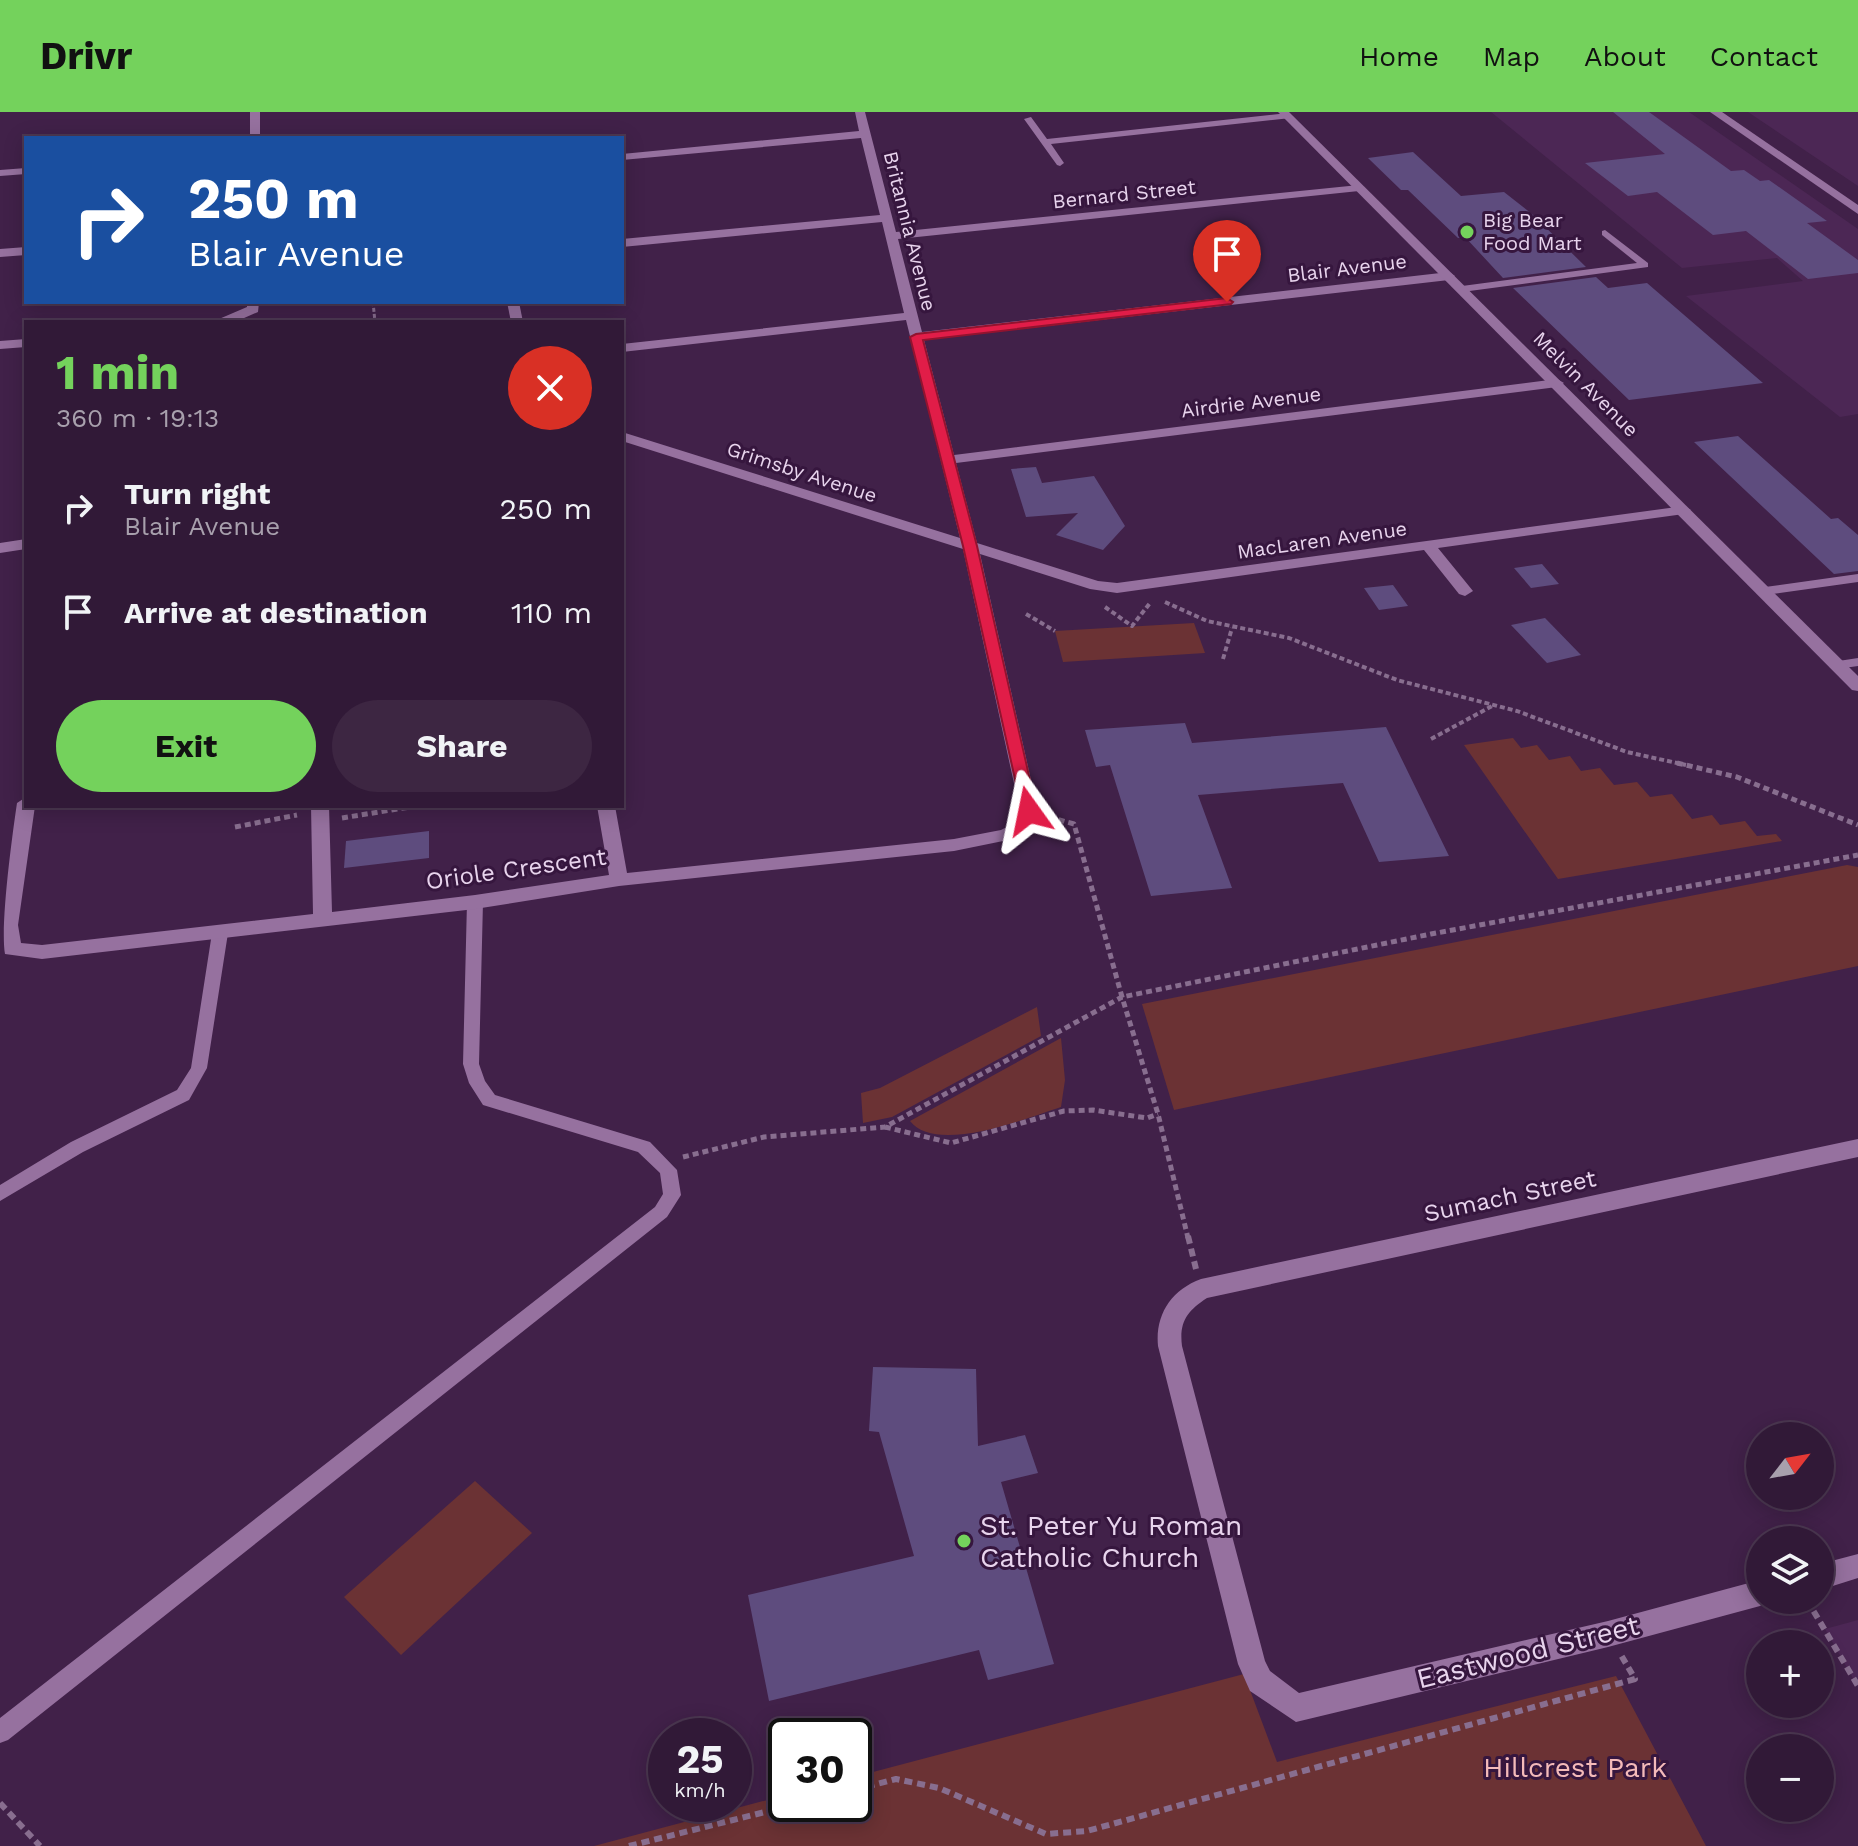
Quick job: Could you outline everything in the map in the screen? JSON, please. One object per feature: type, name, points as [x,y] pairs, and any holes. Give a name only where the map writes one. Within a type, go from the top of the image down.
[{"type":"street","points":[[255,112],[255,136]]},
{"type":"street","name":"Britannia Avenue","points":[[860,112],[970,546],[1027,818]]},
{"type":"street","points":[[1715,112],[1858,210]]},
{"type":"street","name":"Melvin Avenue","points":[[1285,114],[1858,686]]},
{"type":"street","points":[[624,157],[865,134]]},
{"type":"street","points":[[0,173],[24,171]]},
{"type":"street","name":"Bernard Street","points":[[893,236],[1359,188]]},
{"type":"street","points":[[624,243],[885,218]]},
{"type":"street","points":[[0,253],[24,251]]},
{"type":"street","name":"Blair Avenue","points":[[916,337],[1449,276]]},
{"type":"street","points":[[227,320],[240,317],[253,309],[253,304]]},
{"type":"street","points":[[624,348],[911,316]]},
{"type":"street","points":[[0,345],[24,343]]},
{"type":"street","name":"Airdrie Avenue","points":[[949,460],[1557,383]]},
{"type":"street","name":"Grimsby Avenue","points":[[624,437],[970,546]]},
{"type":"street","name":"MacLaren Avenue","points":[[970,546],[1096,586],[1117,588],[1684,510]]},
{"type":"street","points":[[0,548],[24,544]]},
{"type":"street","points":[[1428,546],[1465,591]]},
{"type":"street","points":[[6,953],[25,808]]},
{"type":"street","points":[[606,808],[619,880]]},
{"type":"street","points":[[320,813],[323,920]]},
{"type":"street","name":"Oriole Crescent","points":[[6,953],[220,933],[475,902],[619,880],[954,845],[1006,835],[1027,818]]},
{"type":"street","name":"Sumach Street","points":[[1296,1708],[1260,1681],[1252,1664],[1170,1346],[1170,1318],[1178,1305],[1201,1289],[1858,1148]]},
{"type":"street","points":[[1834,1575],[1855,1572]]},
{"type":"street","name":"Eastwood Street","points":[[1296,1708],[1608,1634],[1746,1597]]},
{"type":"lane","points":[[1044,142],[1285,114]]},
{"type":"lane","points":[[1028,119],[1060,163]]},
{"type":"lane","points":[[1462,289],[1645,265],[1605,233]]},
{"type":"lane","points":[[1765,591],[1858,578]]},
{"type":"lane","points":[[1837,665],[1858,662]]},
{"type":"lane","points":[[0,1732],[661,1212],[672,1195],[668,1170],[644,1147],[489,1100],[477,1083],[471,1064],[475,902]]},
{"type":"lane","points":[[0,1194],[77,1147],[183,1095],[199,1068],[220,933]]},
{"type":"path","points":[[1143,585],[1171,607],[1232,628],[1289,638],[1397,680],[1494,705],[1627,752],[1751,782],[1858,825]]},
{"type":"path","points":[[1026,614],[1055,631]]},
{"type":"path","points":[[1223,659],[1232,628]]},
{"type":"path","points":[[1431,739],[1494,705]]},
{"type":"path","points":[[235,827],[320,813],[389,808]]},
{"type":"path","points":[[1027,818],[1074,824],[1158,1114],[1201,1289]]},
{"type":"path","points":[[885,1127],[1122,997],[1447,931],[1856,857]]},
{"type":"path","points":[[663,1165],[693,1153],[764,1137],[885,1127],[951,1143],[1064,1111],[1093,1110],[1147,1118],[1158,1114]]},
{"type":"path","points":[[1815,1614],[1858,1686]]},
{"type":"path","points":[[872,1785],[896,1779],[939,1788],[1046,1834],[1087,1831],[1635,1679],[1608,1634]]},
{"type":"path","points":[[0,1803],[35,1845]]},
{"type":"path","points":[[629,1846],[768,1811]]},
{"type":"shaded area","points":[[1491,112],[1689,112],[1858,229],[1858,414],[1840,417],[1686,296],[1803,281],[1777,258],[1682,268]]},
{"type":"shaded area","points":[[1748,112],[1858,112],[1858,186]]},
{"type":"shaded area","points":[[1858,1620],[1858,1687],[1834,1645],[1834,1630],[1825,1629]]},
{"type":"green space","points":[[1194,623],[1205,653],[1063,662],[1055,631]]},
{"type":"green space","points":[[1513,738],[1521,748],[1537,745],[1549,760],[1570,756],[1581,771],[1600,768],[1614,785],[1637,782],[1650,797],[1672,794],[1692,819],[1712,815],[1720,825],[1745,821],[1757,836],[1776,834],[1782,841],[1558,879],[1464,745]]},
{"type":"green space","points":[[1847,865],[1858,867],[1858,966],[1174,1110],[1142,1004]]},
{"type":"green space","points":[[1037,1007],[1041,1036],[892,1117],[863,1123],[861,1093],[880,1088]]},
{"type":"green space","points":[[1061,1038],[1065,1080],[1061,1107],[1005,1125],[960,1134],[940,1135],[923,1131],[910,1121]]},
{"type":"green space","points":[[475,1481],[532,1533],[401,1655],[344,1597]]},
{"type":"green space","name":"Hillcrest Park","points":[[1244,1674],[1277,1762],[1616,1676],[1706,1846],[594,1846],[684,1822],[752,1822],[752,1804],[768,1800],[768,1822],[872,1822],[872,1772]]},
{"type":"building","points":[[1613,112],[1649,112],[1731,171],[1744,170],[1760,181],[1769,180],[1827,221],[1807,223],[1858,260],[1858,273],[1808,279],[1746,231],[1713,235],[1657,192],[1628,196],[1585,163],[1665,154]]},
{"type":"building","points":[[1413,152],[1461,196],[1504,192],[1532,214],[1586,267],[1503,278],[1465,237],[1458,238],[1408,190],[1401,190],[1368,158]]},
{"type":"building","points":[[1596,277],[1608,288],[1647,283],[1763,383],[1629,400],[1513,288]]},
{"type":"building","points":[[1738,436],[1831,519],[1838,518],[1858,535],[1858,571],[1834,574],[1694,442]]},
{"type":"building","points":[[1036,467],[1042,483],[1094,476],[1125,526],[1103,550],[1056,535],[1078,513],[1026,517],[1011,469]]},
{"type":"building","points":[[1542,564],[1559,584],[1531,588],[1514,568]]},
{"type":"building","points":[[1393,585],[1408,606],[1379,610],[1364,588]]},
{"type":"building","points":[[1545,618],[1581,655],[1547,663],[1511,625]]},
{"type":"building","points":[[1185,723],[1192,743],[1386,727],[1449,856],[1379,862],[1343,783],[1198,795],[1232,888],[1151,896],[1110,765],[1096,767],[1085,730]]},
{"type":"building","points":[[429,831],[429,858],[344,868],[346,841]]},
{"type":"building","name":"St. Peter Yu Roman Catholic Church","points":[[873,1367],[976,1369],[978,1446],[1025,1435],[1038,1473],[1001,1482],[1054,1664],[988,1680],[979,1650],[769,1701],[748,1595],[914,1556],[879,1432],[869,1431]]},
{"type":"place","name":"Big Bear Food Mart","points":[[1467,232]]},
{"type":"place","name":"St. Peter Yu Roman Catholic Church","points":[[964,1541]]},
{"type":"route","points":[[1029,811],[970,546],[916,337],[1227,302]]}]
